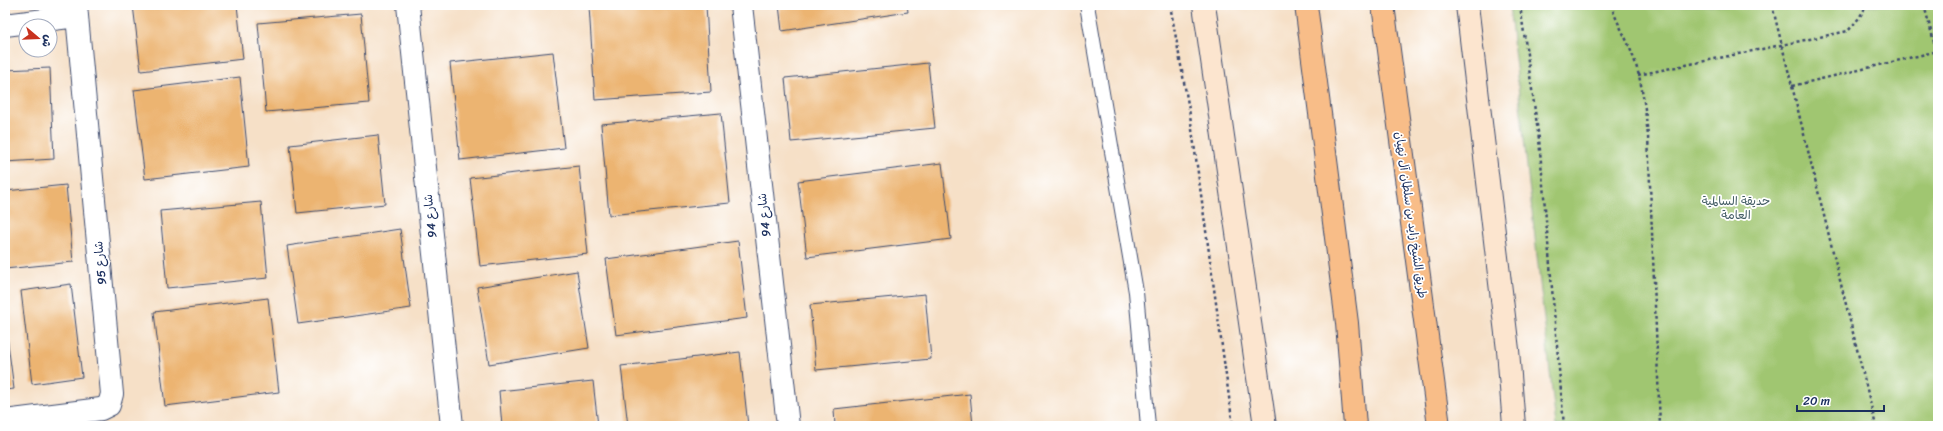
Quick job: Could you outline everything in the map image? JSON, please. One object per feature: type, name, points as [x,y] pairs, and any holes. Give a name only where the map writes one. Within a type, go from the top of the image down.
[{"type":"highway","points":[[1306,5],[1347,323],[1355,426]]},
{"type":"highway","name":"طريق الشيخ زايد بن سلطان آل نهيان","points":[[1383,5],[1439,426]]},
{"type":"main road","points":[[1204,5],[1265,426]]},
{"type":"main road","points":[[1467,5],[1508,350],[1514,426]]},
{"type":"street","name":"شارع 94","points":[[408,5],[452,426]]},
{"type":"street","name":"شارع 94","points":[[741,5],[788,426]]},
{"type":"street","name":"شارع 95","points":[[5,25],[76,10],[112,388],[108,415],[101,410],[5,421]]},
{"type":"lane","points":[[1087,5],[1136,292],[1148,426]]},
{"type":"path","points":[[1170,5],[1190,115],[1234,426]]},
{"type":"path","points":[[1520,5],[1539,139],[1564,426]]},
{"type":"path","points":[[1612,5],[1617,23],[1631,51],[1643,92],[1648,136],[1660,426]]},
{"type":"path","points":[[1772,5],[1876,426]]},
{"type":"path","points":[[1638,75],[1848,31],[1859,18],[1867,5]]},
{"type":"path","points":[[1924,5],[1938,57]]},
{"type":"path","points":[[1792,86],[1937,51]]},
{"type":"green space","name":"حديقة السالمية العامة","points":[[1509,5],[1938,5],[1938,426],[1556,426]]},
{"type":"building","points":[[133,5],[237,5],[243,59],[141,71]]},
{"type":"building","points":[[706,5],[711,92],[595,100],[589,6]]},
{"type":"building","points":[[779,5],[907,5],[908,12],[782,31]]},
{"type":"building","points":[[361,14],[369,103],[266,112],[258,23]]},
{"type":"building","points":[[553,52],[564,148],[460,160],[450,63]]},
{"type":"building","points":[[928,63],[935,128],[791,142],[785,78]]},
{"type":"building","points":[[50,68],[54,159],[5,162],[5,70]]},
{"type":"building","points":[[240,77],[249,167],[145,179],[134,90]]},
{"type":"building","points":[[721,113],[730,203],[609,215],[601,124]]},
{"type":"building","points":[[378,135],[385,204],[297,213],[290,145]]},
{"type":"building","points":[[942,163],[951,239],[807,257],[798,181]]},
{"type":"building","points":[[579,166],[588,254],[480,266],[470,178]]},
{"type":"building","points":[[66,185],[73,262],[5,269],[5,191]]},
{"type":"building","points":[[261,202],[268,278],[167,288],[160,211]]},
{"type":"building","points":[[400,229],[411,308],[298,324],[287,246]]},
{"type":"building","points":[[738,241],[747,318],[616,335],[606,259]]},
{"type":"building","points":[[577,271],[589,348],[489,364],[477,287]]},
{"type":"building","points":[[71,284],[82,377],[32,384],[21,291]]},
{"type":"building","points":[[925,294],[931,359],[816,370],[810,305]]},
{"type":"building","points":[[268,298],[279,392],[165,406],[154,312]]},
{"type":"building","points":[[5,321],[14,389],[5,390]]},
{"type":"building","points":[[740,352],[748,426],[628,426],[621,366]]},
{"type":"building","points":[[593,381],[598,426],[502,426],[499,391]]},
{"type":"building","points":[[970,394],[973,426],[835,426],[834,409]]}]
